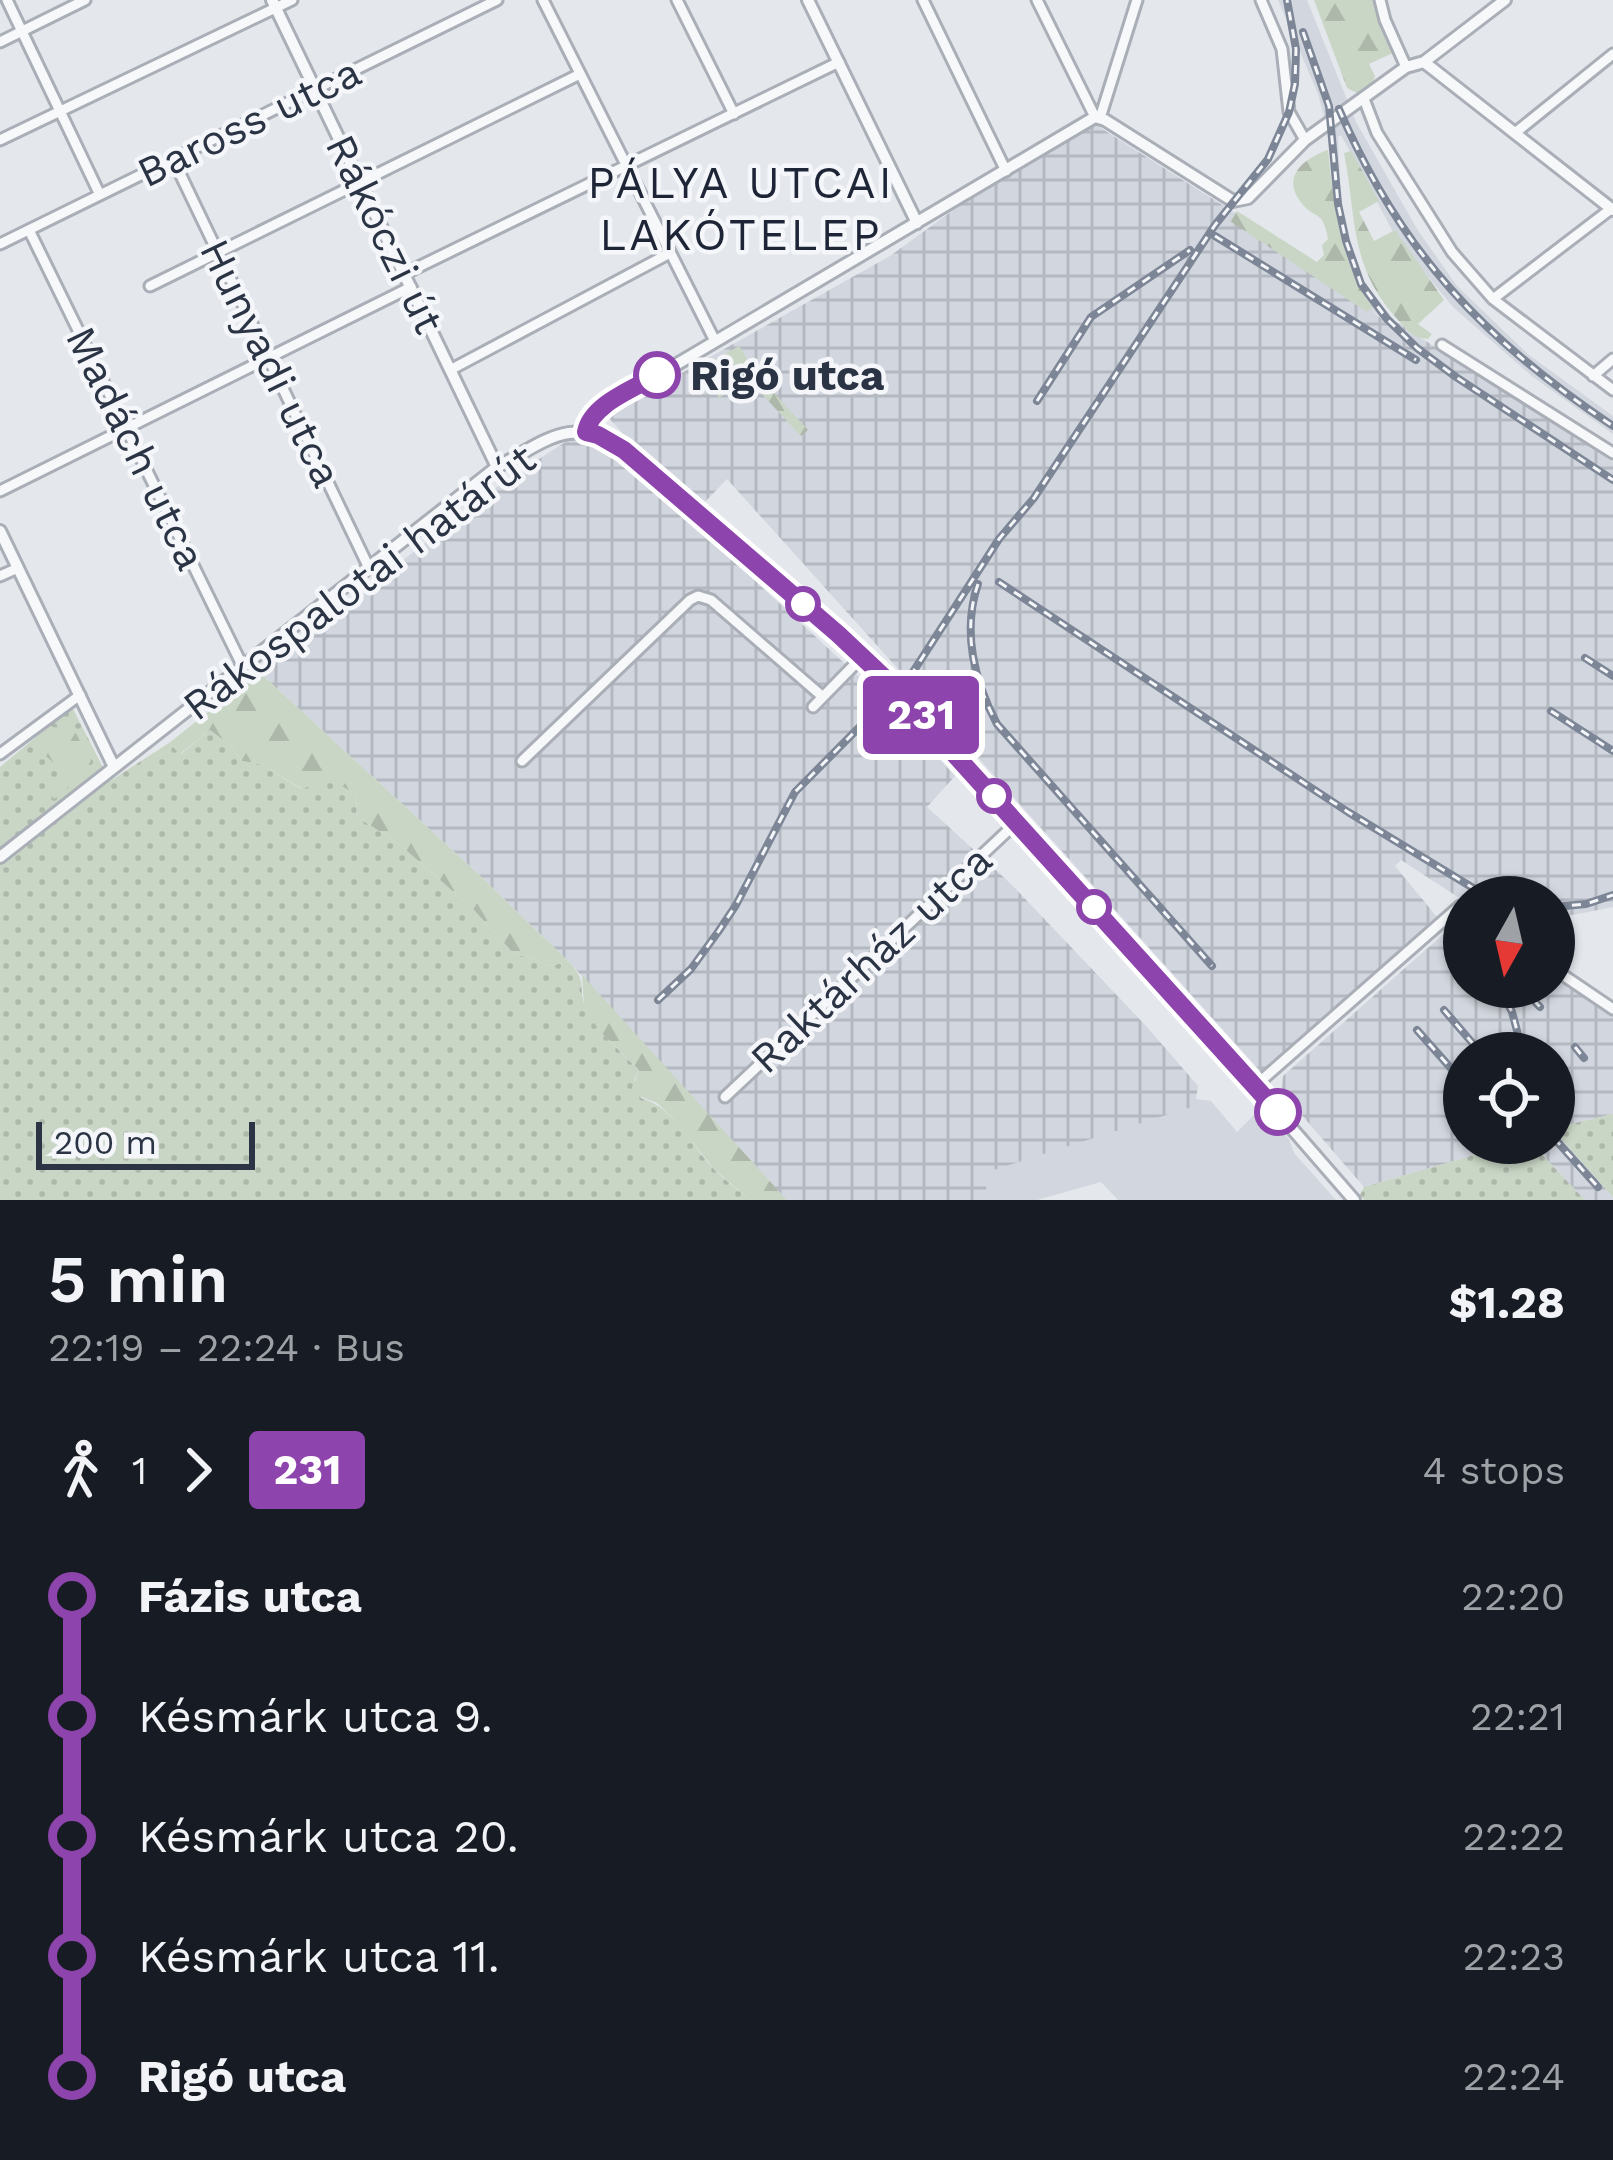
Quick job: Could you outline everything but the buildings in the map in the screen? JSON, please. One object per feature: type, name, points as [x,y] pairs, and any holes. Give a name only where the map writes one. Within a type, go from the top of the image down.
[{"type":"street","points":[[7,0],[100,195]]},
{"type":"street","points":[[0,42],[85,0]]},
{"type":"street","points":[[0,140],[274,4],[292,0]]},
{"type":"street","name":"Baross utca","points":[[0,244],[497,0]]},
{"type":"street","points":[[543,0],[715,341]]},
{"type":"street","points":[[676,0],[734,114]]},
{"type":"street","points":[[808,0],[917,223]]},
{"type":"street","points":[[923,0],[1006,171]]},
{"type":"street","points":[[1037,0],[1097,117],[1233,200],[1248,198],[1305,140],[1406,67],[1424,62],[1505,0]]},
{"type":"street","points":[[1097,117],[1137,0]]},
{"type":"street","points":[[1262,0],[1282,49],[1289,112],[1305,140]]},
{"type":"street","points":[[1380,0],[1406,67]]},
{"type":"street","name":"Rákóczi út","points":[[274,4],[497,467]]},
{"type":"street","points":[[1515,133],[1613,54]]},
{"type":"street","points":[[404,274],[839,62]]},
{"type":"street","points":[[1424,62],[1612,209],[1493,299]]},
{"type":"street","points":[[150,286],[580,74]]},
{"type":"street","points":[[1364,99],[1377,133],[1452,252],[1493,299],[1613,390]]},
{"type":"street","name":"Rákospalotai határút","points":[[0,857],[497,467],[556,436],[586,432],[596,412],[1097,117]]},
{"type":"street","name":"Hunyadi utca","points":[[173,159],[369,568]]},
{"type":"street","name":"Madách utca","points":[[28,230],[243,667]]},
{"type":"street","points":[[451,370],[670,253]]},
{"type":"street","points":[[0,491],[410,287]]},
{"type":"street","points":[[1442,345],[1613,453]]},
{"type":"street","points":[[1593,376],[1613,359]]},
{"type":"street","points":[[586,432],[624,450],[862,656],[915,709],[1255,1086],[1350,1200]]},
{"type":"street","points":[[0,531],[114,767]]},
{"type":"street","points":[[0,576],[18,568]]},
{"type":"street","points":[[522,761],[698,596],[711,599],[823,698]]},
{"type":"street","points":[[813,707],[862,656]]},
{"type":"street","points":[[0,754],[80,695]]},
{"type":"street","name":"Raktárház utca","points":[[725,1097],[1017,821]]},
{"type":"street","points":[[1255,1086],[1443,923]]},
{"type":"street","points":[[1575,984],[1613,1009]]},
{"type":"shaded area","points":[[1278,0],[1307,0],[1356,122],[1417,229],[1457,286],[1529,355],[1613,416],[1613,434],[1533,377],[1454,308],[1398,241],[1341,135],[1341,204],[1350,241],[1364,284],[1395,321],[1391,326],[1374,312],[1357,284],[1342,242],[1330,139],[1318,94]]},
{"type":"shaded area","points":[[1096,125],[1368,302],[1390,325],[1395,321],[1613,462],[1613,907],[1575,915],[1575,876],[1443,876],[1443,887],[1401,860],[1395,866],[1437,917],[1261,1072],[727,479],[703,504],[609,418],[610,413],[890,256],[970,198]]},
{"type":"shaded area","points":[[570,439],[602,444],[621,457],[894,709],[955,776],[927,807],[1011,884],[1147,1027],[1198,1086],[1196,1099],[1211,1101],[984,1173],[988,1200],[787,1200],[569,962],[259,672],[505,481]]},
{"type":"shaded area","points":[[1443,935],[1443,1008],[1575,1008],[1575,990],[1613,1016],[1613,1114],[1575,1123],[1575,1032],[1443,1032],[1443,1164],[1364,1187],[1281,1091],[1283,1076]]},
{"type":"shaded area","points":[[1211,1101],[1237,1132],[1263,1111],[1336,1200],[1118,1200],[1101,1182],[1037,1200],[988,1200],[983,1173]]},
{"type":"shaded area","points":[[1575,1154],[1613,1197],[1585,1200],[1551,1164],[1575,1164]]},
{"type":"green space","points":[[1314,0],[1375,0],[1395,52],[1369,64],[1373,82],[1357,93],[1347,88]]},
{"type":"green space","points":[[1328,150],[1341,233],[1354,275],[1373,307],[1367,312],[1230,221],[1237,211],[1317,262],[1324,255],[1326,229],[1298,198],[1293,180],[1309,159]]},
{"type":"green space","points":[[1351,151],[1379,201],[1359,212],[1374,241],[1395,230],[1444,300],[1418,324],[1432,334],[1428,339],[1405,327],[1370,280],[1362,260],[1344,153]]},
{"type":"green space","points":[[739,346],[754,371],[808,430],[801,436],[742,373],[740,379],[726,384],[725,394],[718,399],[716,370],[701,376],[698,369]]},
{"type":"green space","points":[[259,672],[569,962],[548,966],[514,954],[473,909],[398,843],[357,817],[356,794],[329,779],[302,789],[261,764],[242,761],[210,730],[180,754],[169,743]]},
{"type":"green space","points":[[72,707],[110,781],[169,743],[181,754],[210,730],[242,761],[261,764],[301,789],[329,778],[356,794],[357,817],[398,843],[473,909],[514,954],[548,966],[569,962],[579,975],[591,1017],[639,1070],[634,1080],[641,1098],[663,1109],[712,1167],[750,1200],[0,1200],[0,767]]},
{"type":"green space","points":[[49,726],[75,732],[91,761],[54,799],[48,791],[67,774],[40,751],[35,737]]},
{"type":"green space","points":[[582,975],[787,1200],[750,1200],[714,1169],[657,1103],[634,1094],[639,1070],[598,1029],[584,1005]]},
{"type":"green space","points":[[1613,1114],[1613,1197],[1575,1154],[1575,1123]]},
{"type":"green space","points":[[1443,1164],[1551,1164],[1585,1200],[1364,1200],[1360,1195],[1364,1187]]},
{"type":"railway","points":[[658,1000],[691,969],[736,905],[795,792],[911,675],[1215,225],[1268,159],[1289,112],[1295,84],[1296,49],[1287,0]]},
{"type":"railway","points":[[1303,32],[1329,106],[1338,204],[1361,284],[1417,348],[1613,480]]},
{"type":"railway","points":[[1339,109],[1390,207],[1451,289],[1524,360],[1613,426]]},
{"type":"railway","points":[[1215,236],[1416,360]]},
{"type":"railway","points":[[1037,401],[1091,317],[1190,250]]},
{"type":"railway","points":[[999,582],[1453,876]]},
{"type":"railway","points":[[978,584],[971,620],[973,655],[997,724],[1212,966]]},
{"type":"railway","points":[[1585,658],[1613,676]]},
{"type":"railway","points":[[1551,711],[1613,751]]},
{"type":"railway","points":[[1575,905],[1613,895]]},
{"type":"railway","points":[[1510,1008],[1517,1032]]},
{"type":"railway","points":[[1444,1010],[1463,1032]]},
{"type":"railway","points":[[1417,1030],[1443,1059]]},
{"type":"railway","points":[[1575,1047],[1584,1058]]},
{"type":"railway","points":[[1575,1161],[1598,1187]]},
{"type":"bus line","name":"231","points":[[657,375],[596,412],[586,432],[624,450],[890,683],[1278,1112]]},
{"type":"place","name":"Rigó utca","points":[[657,375]]},
{"type":"district","name":"PÁLYA UTCAI LAKÓTELEP","points":[[741,208]]}]
